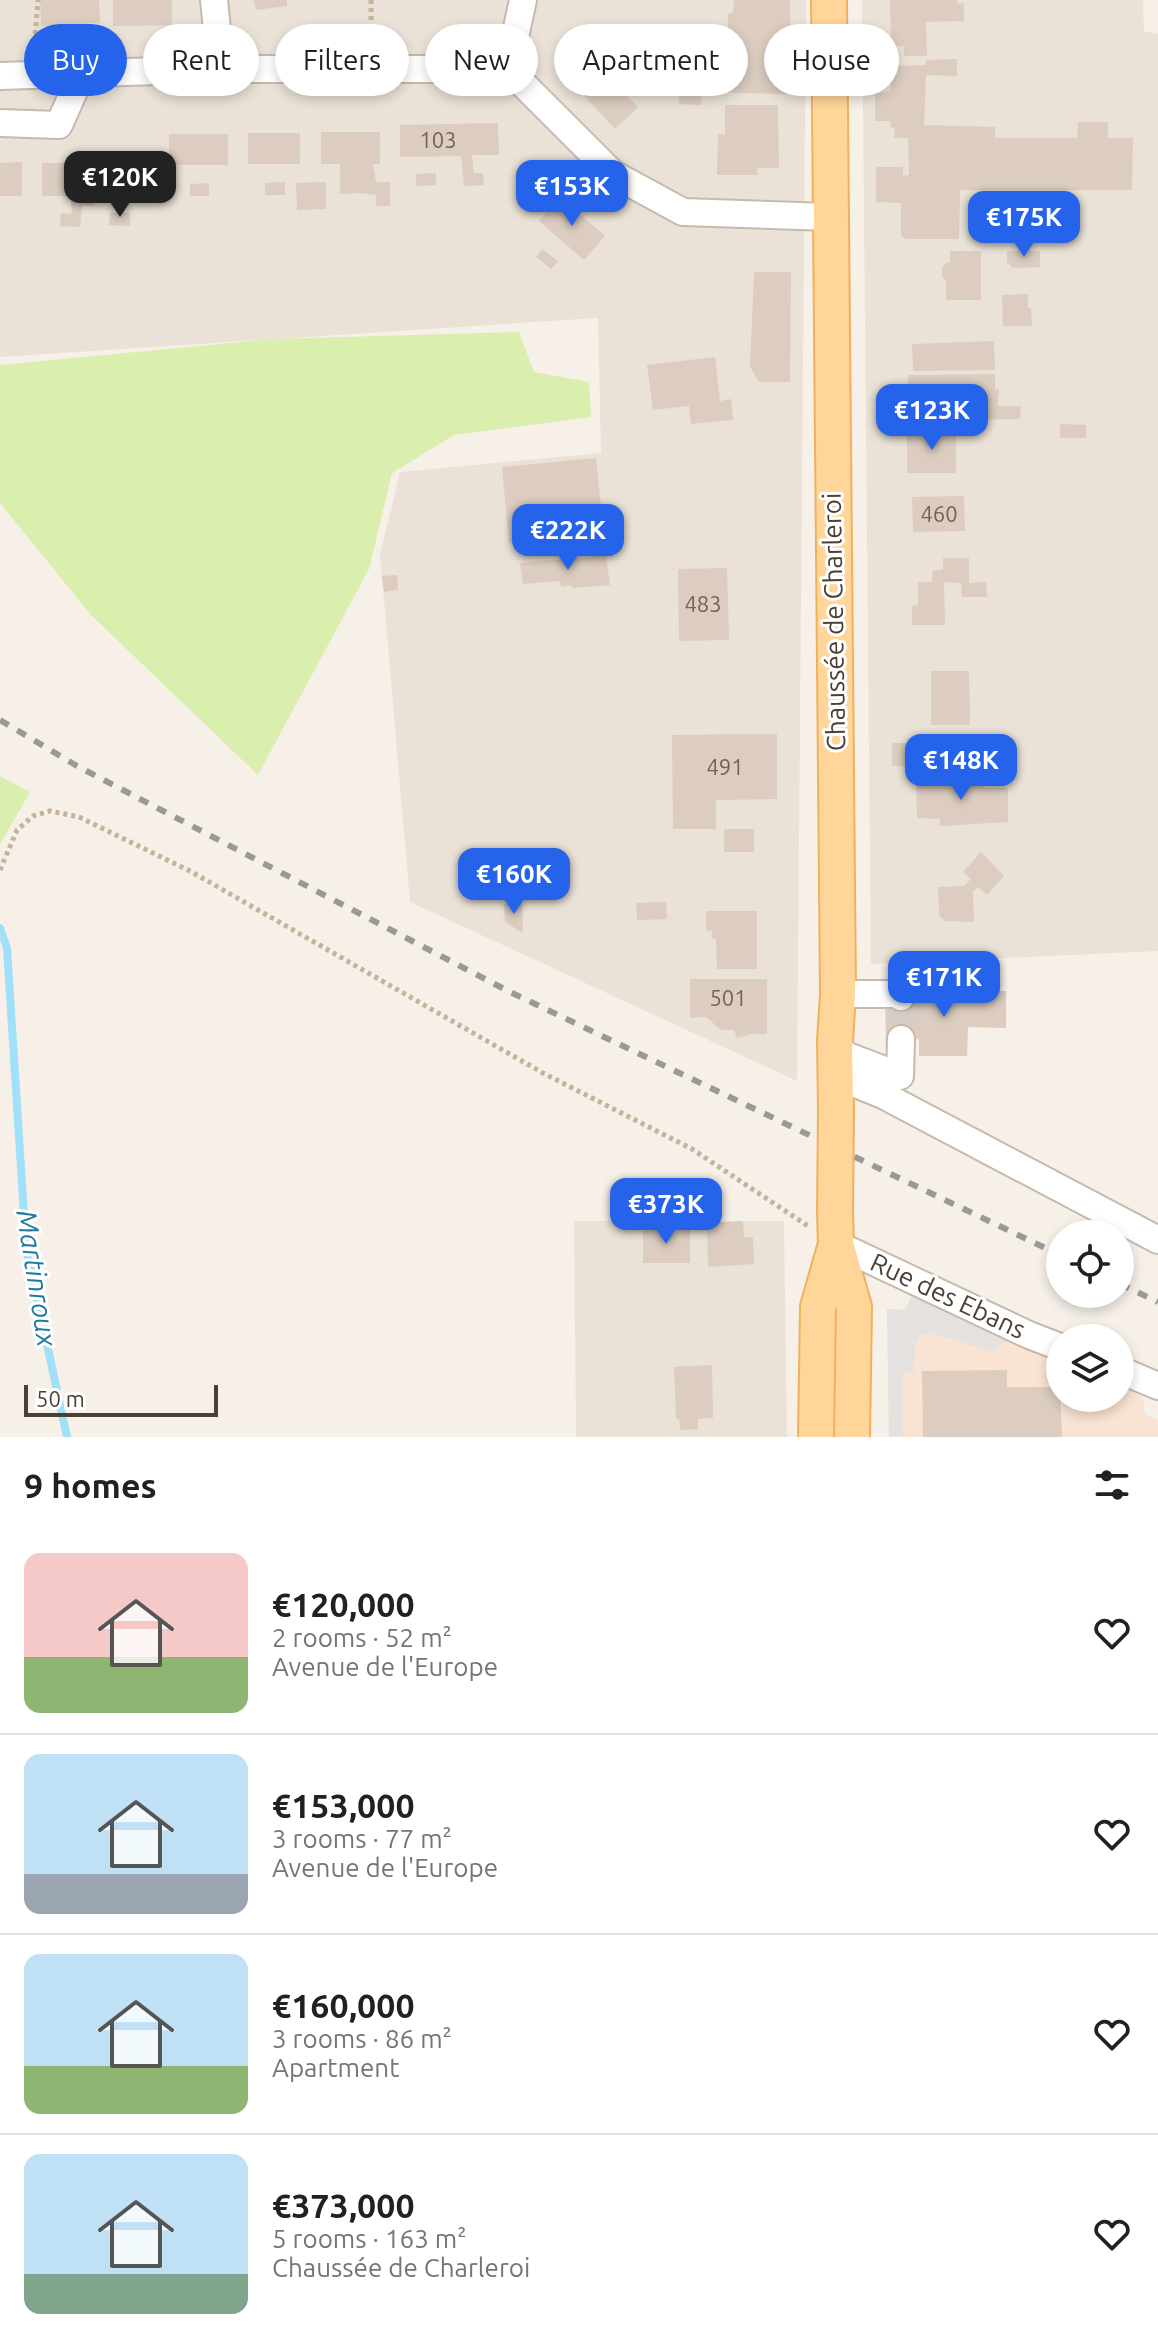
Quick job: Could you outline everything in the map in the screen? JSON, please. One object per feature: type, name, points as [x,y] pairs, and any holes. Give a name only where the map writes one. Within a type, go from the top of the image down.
[{"type":"main road","name":"Chaussée de Charleroi","points":[[829,0],[838,994],[835,1228]]},
{"type":"main road","points":[[835,1228],[854,1307],[852,1428],[816,1428],[818,1307],[835,1228]]},
{"type":"street","points":[[214,0],[216,24]]},
{"type":"street","points":[[518,24],[523,0]]},
{"type":"street","points":[[0,76],[24,75]]},
{"type":"street","points":[[0,123],[59,125],[72,96]]},
{"type":"street","points":[[535,96],[613,174],[683,212],[830,217]]},
{"type":"street","points":[[838,994],[898,994],[901,997]]},
{"type":"street","points":[[835,1041],[845,1055],[900,1076],[901,1039]]},
{"type":"street","points":[[836,1092],[883,1095],[1158,1240]]},
{"type":"street","name":"Rue des Ebans","points":[[835,1228],[1046,1342]]},
{"type":"street","points":[[1134,1376],[1158,1386]]},
{"type":"path","points":[[36,24],[38,0]]},
{"type":"path","points":[[371,0],[371,24]]},
{"type":"path","points":[[0,870],[17,830],[33,816],[50,811],[79,817],[190,871],[543,1073],[692,1149],[835,1228]]},
{"type":"shaded area","points":[[0,0],[806,0],[806,24],[764,24],[764,96],[805,96],[797,1081],[410,902],[380,554],[400,472],[601,453],[598,318],[0,357]]},
{"type":"shaded area","points":[[862,0],[1143,0],[1144,31],[1158,34],[1158,951],[871,964],[863,96],[899,96],[899,24],[862,24]]},
{"type":"shaded area","points":[[574,1221],[784,1221],[787,1437],[576,1437]]},
{"type":"shaded area","points":[[919,1283],[1046,1341],[1046,1412],[1134,1412],[1134,1381],[1141,1384],[1145,1414],[1158,1420],[1158,1437],[889,1437],[887,1309],[905,1310]]},
{"type":"shaded area","points":[[912,1295],[1005,1341],[992,1352],[930,1332],[920,1335],[915,1344],[914,1371],[903,1372],[903,1437],[889,1437],[887,1309],[905,1310]]},
{"type":"green space","points":[[519,332],[534,372],[589,382],[591,417],[454,435],[392,473],[369,569],[258,775],[91,615],[0,503],[0,365],[273,339]]},
{"type":"green space","points":[[0,776],[30,792],[0,844]]},
{"type":"building","points":[[40,0],[99,0],[100,23],[41,24]]},
{"type":"building","points":[[113,0],[172,0],[172,24],[113,24]]},
{"type":"building","points":[[254,0],[287,0],[287,6],[256,10]]},
{"type":"building","points":[[734,0],[790,0],[790,24],[764,24],[764,94],[748,93],[748,24],[728,24],[728,14],[733,12]]},
{"type":"building","points":[[890,0],[957,0],[957,4],[964,3],[964,21],[926,22],[927,56],[904,56],[904,46],[899,46],[899,24],[891,24]]},
{"type":"building","points":[[957,59],[957,76],[926,75],[924,125],[995,127],[995,138],[1077,138],[1078,122],[1108,122],[1108,138],[1133,138],[1132,190],[960,190],[959,239],[906,239],[901,236],[901,203],[876,202],[876,167],[903,167],[903,176],[909,175],[908,138],[894,138],[895,127],[891,128],[890,121],[875,121],[875,96],[899,96],[899,66],[926,65],[926,60]]},
{"type":"building","points":[[585,96],[627,96],[638,107],[615,129]]},
{"type":"building","points":[[679,96],[702,96],[701,105],[679,104]]},
{"type":"building","points":[[725,105],[778,105],[779,168],[757,168],[758,175],[717,175],[718,134],[725,134]]},
{"type":"building","points":[[498,123],[499,155],[472,155],[474,173],[483,173],[484,185],[464,186],[461,156],[400,157],[400,125]]},
{"type":"building","points":[[321,132],[380,132],[380,164],[373,164],[376,182],[390,182],[390,206],[376,206],[376,195],[340,194],[340,164],[321,164]]},
{"type":"building","points":[[248,133],[300,133],[300,164],[248,164]]},
{"type":"building","points":[[169,134],[228,134],[228,165],[169,165]]},
{"type":"building","points":[[22,162],[22,196],[0,196],[0,163]]},
{"type":"building","points":[[42,163],[149,163],[149,196],[93,196],[95,206],[82,206],[80,227],[60,226],[61,213],[72,214],[70,196],[42,196]]},
{"type":"building","points":[[436,173],[436,185],[416,186],[416,174]]},
{"type":"building","points":[[285,182],[285,195],[265,195],[265,183]]},
{"type":"building","points":[[326,182],[326,209],[297,210],[296,183]]},
{"type":"building","points":[[209,183],[209,196],[190,196],[190,184]]},
{"type":"building","points":[[560,197],[605,236],[584,260],[539,221]]},
{"type":"building","points":[[110,213],[130,213],[130,226],[109,225]]},
{"type":"building","points":[[542,249],[558,261],[551,269],[536,257]]},
{"type":"building","points":[[950,251],[981,251],[981,300],[946,300],[942,268],[950,262]]},
{"type":"building","points":[[1007,251],[1040,251],[1040,267],[1013,268],[1007,262]]},
{"type":"building","points":[[754,272],[791,272],[790,382],[759,382],[750,367]]},
{"type":"building","points":[[1028,294],[1032,326],[1003,326],[1002,295]]},
{"type":"building","points":[[994,341],[995,370],[913,371],[912,344]]},
{"type":"building","points":[[715,357],[720,401],[731,399],[733,420],[691,424],[689,406],[653,410],[647,365]]},
{"type":"building","points":[[995,374],[995,389],[999,389],[998,406],[1021,406],[1020,419],[980,420],[979,402],[908,402],[908,375]]},
{"type":"building","points":[[1060,424],[1086,425],[1086,438],[1060,438]]},
{"type":"building","points":[[956,431],[956,473],[907,473],[907,432]]},
{"type":"building","points":[[596,458],[604,535],[509,543],[502,467]]},
{"type":"building","points":[[964,496],[965,531],[913,532],[912,497]]},
{"type":"building","points":[[606,555],[610,585],[572,588],[571,585],[561,587],[560,581],[523,584],[520,563]]},
{"type":"building","points":[[943,558],[969,558],[969,583],[986,582],[987,597],[962,597],[961,583],[944,582],[945,625],[912,625],[912,606],[918,605],[918,582],[932,582],[933,570],[943,570]]},
{"type":"building","points":[[727,568],[729,640],[679,641],[678,569]]},
{"type":"building","points":[[397,575],[398,590],[384,592],[382,576]]},
{"type":"building","points":[[931,671],[969,671],[970,725],[931,725]]},
{"type":"building","points":[[777,734],[777,799],[716,800],[716,829],[673,829],[672,735]]},
{"type":"building","points":[[966,738],[1006,738],[1006,752],[966,753]]},
{"type":"building","points":[[892,743],[923,743],[923,754],[934,754],[934,765],[892,766]]},
{"type":"building","points":[[984,780],[984,788],[1008,788],[1008,822],[940,826],[940,819],[917,818],[916,781]]},
{"type":"building","points":[[724,829],[754,829],[754,852],[724,852]]},
{"type":"building","points":[[981,852],[1004,876],[987,895],[978,887],[973,892],[974,922],[945,921],[939,915],[938,887],[964,886],[971,879],[963,872]]},
{"type":"building","points":[[666,902],[667,919],[637,920],[636,903]]},
{"type":"building","points":[[522,903],[523,933],[505,922],[504,904]]},
{"type":"building","points":[[706,911],[757,911],[757,969],[717,969],[716,940],[712,938],[712,931],[706,930]]},
{"type":"building","points":[[690,979],[767,979],[767,1034],[737,1038],[734,1030],[721,1030],[706,1017],[690,1018]]},
{"type":"building","points":[[922,991],[1006,991],[1006,1028],[968,1027],[967,1056],[919,1056],[919,1039],[886,1040],[885,997],[922,997]]},
{"type":"building","points":[[743,1221],[744,1237],[753,1238],[754,1264],[708,1267],[707,1223]]},
{"type":"building","points":[[643,1229],[690,1229],[690,1263],[643,1263]]},
{"type":"building","points":[[712,1365],[713,1418],[698,1419],[698,1429],[680,1430],[679,1419],[676,1419],[674,1367]]},
{"type":"building","points":[[1007,1370],[1007,1387],[1046,1387],[1046,1412],[1061,1412],[1062,1437],[923,1437],[922,1371]]},
{"type":"waterway","name":"Martinroux","points":[[0,928],[7,948],[26,1247],[67,1437]]},
{"type":"tunnel","points":[[901,997],[901,1039]]},
{"type":"railway","points":[[0,720],[77,766],[508,991],[1046,1248]]},
{"type":"railway","points":[[1134,1291],[1158,1302]]}]
